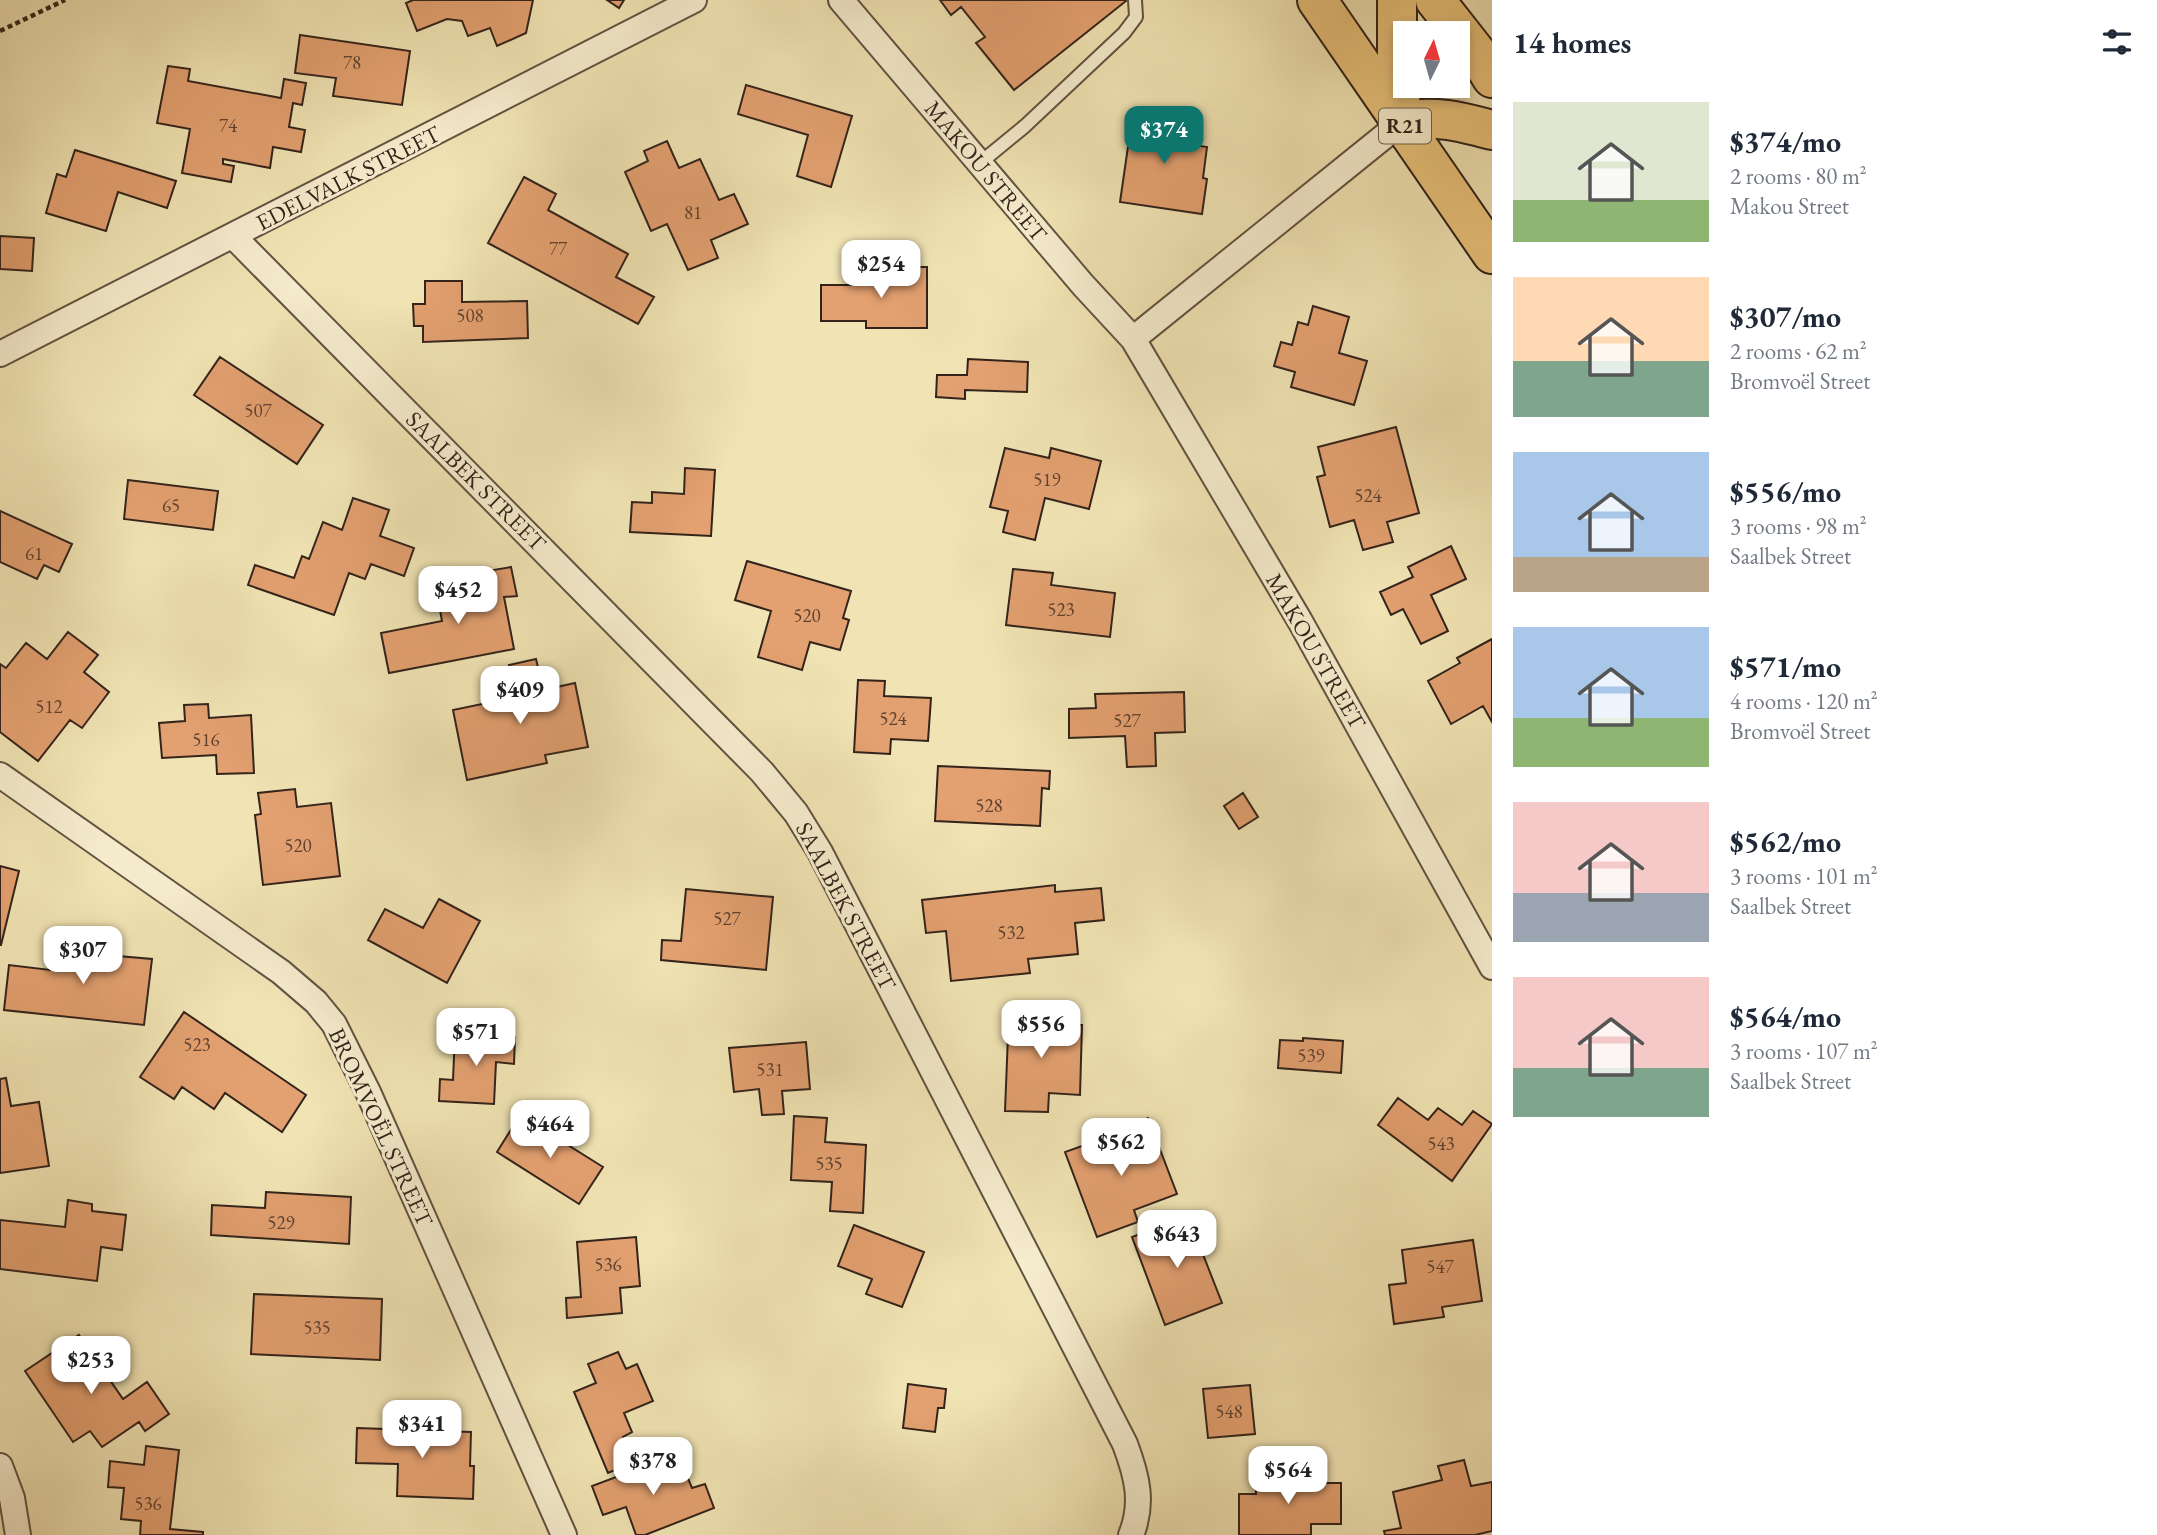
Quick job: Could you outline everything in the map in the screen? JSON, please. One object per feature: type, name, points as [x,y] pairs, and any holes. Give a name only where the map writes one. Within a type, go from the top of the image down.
[{"type":"highway","name":"R21","points":[[1317,0],[1492,254]]},
{"type":"highway","points":[[1397,0],[1397,57],[1402,122],[1441,118],[1492,130]]},
{"type":"highway","points":[[1435,0],[1476,52],[1492,78]]},
{"type":"street","name":"EDELVALK STREET","points":[[0,354],[234,237],[694,0]]},
{"type":"street","name":"MAKOU STREET","points":[[842,0],[1083,285],[1133,340],[1300,621],[1492,967]]},
{"type":"street","points":[[1133,340],[1402,122]]},
{"type":"street","name":"SAALBEK STREET","points":[[234,237],[762,772],[796,813],[821,852],[1125,1444],[1135,1472],[1139,1499],[1138,1518],[1131,1535]]},
{"type":"street","name":"BROMVOËL STREET","points":[[0,775],[281,972],[316,1002],[334,1024],[368,1092],[565,1535]]},
{"type":"street","points":[[0,1466],[12,1498],[18,1535]]},
{"type":"lane","points":[[980,163],[1025,126],[1124,33],[1136,17],[1135,0]]},
{"type":"path","points":[[0,31],[65,0]]},
{"type":"building","points":[[413,0],[533,0],[526,33],[497,46],[490,28],[468,36],[462,21],[447,19],[417,31],[406,3]]},
{"type":"building","points":[[607,0],[624,0],[619,8]]},
{"type":"building","points":[[940,0],[1126,1],[1014,90],[976,43],[985,37],[961,7],[951,15]]},
{"type":"building","points":[[300,35],[410,51],[402,105],[333,96],[336,78],[295,73]]},
{"type":"building","points":[[168,66],[190,69],[188,81],[281,98],[284,79],[306,83],[302,105],[293,103],[289,127],[305,130],[301,152],[273,147],[270,168],[223,159],[223,164],[234,166],[231,182],[182,173],[190,129],[157,123]]},
{"type":"building","points":[[746,85],[852,116],[831,187],[797,176],[808,135],[738,114]]},
{"type":"building","points":[[1133,112],[1191,121],[1188,144],[1207,147],[1203,178],[1207,179],[1202,214],[1120,202]]},
{"type":"building","points":[[667,141],[679,168],[700,159],[719,200],[734,194],[748,224],[711,240],[718,258],[688,270],[667,224],[651,231],[625,172],[648,161],[644,151]]},
{"type":"building","points":[[75,150],[176,181],[167,208],[118,192],[106,231],[46,213],[57,174],[66,177]]},
{"type":"building","points":[[524,177],[556,194],[548,210],[628,254],[616,277],[654,297],[638,324],[488,243]]},
{"type":"building","points":[[0,236],[34,238],[32,271],[0,269]]},
{"type":"building","points":[[875,267],[927,267],[927,328],[866,328],[866,321],[821,321],[821,285],[875,285]]},
{"type":"building","points":[[425,281],[462,281],[462,302],[527,301],[528,338],[423,342],[423,326],[414,326],[413,304],[425,304]]},
{"type":"building","points":[[1313,306],[1349,317],[1339,353],[1367,361],[1354,405],[1291,387],[1295,372],[1274,366],[1281,342],[1292,345],[1298,322],[1308,325]]},
{"type":"building","points":[[220,357],[323,425],[297,464],[194,395]]},
{"type":"building","points":[[968,359],[1028,362],[1027,392],[965,390],[965,399],[936,397],[937,375],[967,375]]},
{"type":"building","points":[[1396,427],[1419,513],[1387,522],[1393,542],[1363,550],[1354,520],[1330,527],[1317,477],[1325,475],[1318,447]]},
{"type":"building","points":[[1005,448],[1049,458],[1051,448],[1101,461],[1089,509],[1045,498],[1035,540],[1003,532],[1008,511],[990,507]]},
{"type":"building","points":[[685,468],[715,470],[711,536],[630,532],[632,502],[652,503],[652,492],[684,494]]},
{"type":"building","points":[[128,480],[218,491],[213,530],[124,519]]},
{"type":"building","points":[[353,498],[389,510],[380,536],[414,548],[404,576],[371,564],[365,579],[349,573],[334,615],[248,585],[255,565],[294,578],[302,556],[309,559],[323,522],[342,530]]},
{"type":"building","points":[[0,511],[72,544],[59,572],[44,565],[37,579],[0,562]]},
{"type":"building","points":[[1451,546],[1466,579],[1431,595],[1448,631],[1421,644],[1403,609],[1391,615],[1380,592],[1413,577],[1408,567]]},
{"type":"building","points":[[747,561],[851,591],[843,618],[849,620],[840,650],[810,642],[802,670],[758,657],[771,611],[735,600]]},
{"type":"building","points":[[511,567],[517,596],[504,597],[514,649],[389,673],[381,633],[442,621],[438,599],[467,593],[464,575]]},
{"type":"building","points":[[1013,569],[1053,573],[1051,585],[1115,593],[1110,637],[1006,625]]},
{"type":"building","points":[[68,632],[98,655],[84,672],[109,692],[82,728],[70,720],[38,761],[0,732],[0,664],[6,668],[26,643],[47,659]]},
{"type":"building","points":[[1492,639],[1492,722],[1483,706],[1451,724],[1428,681],[1460,663],[1457,658]]},
{"type":"building","points":[[536,659],[543,690],[575,683],[588,747],[545,755],[547,763],[467,780],[453,710],[516,697],[509,665]]},
{"type":"building","points":[[858,680],[885,681],[884,696],[931,698],[928,741],[891,739],[890,754],[854,752]]},
{"type":"building","points":[[1184,692],[1185,732],[1155,733],[1156,766],[1127,767],[1125,736],[1069,738],[1069,709],[1096,708],[1095,694]]},
{"type":"building","points":[[208,704],[209,718],[251,715],[254,773],[217,774],[216,755],[162,758],[159,723],[185,721],[184,705]]},
{"type":"building","points":[[938,766],[1050,771],[1049,789],[1042,788],[1040,826],[935,821]]},
{"type":"building","points":[[295,789],[297,807],[331,803],[340,876],[263,885],[255,815],[261,814],[258,793]]},
{"type":"building","points":[[1243,793],[1258,817],[1239,829],[1224,806]]},
{"type":"building","points":[[0,866],[19,871],[1,945],[0,945]]},
{"type":"building","points":[[1055,885],[1055,892],[1101,888],[1104,920],[1075,923],[1078,954],[1028,959],[1030,973],[951,981],[946,931],[926,933],[922,900]]},
{"type":"building","points":[[686,889],[773,897],[766,970],[661,960],[662,940],[681,941]]},
{"type":"building","points":[[439,899],[480,921],[447,983],[368,940],[385,909],[423,928]]},
{"type":"building","points":[[53,944],[118,951],[118,956],[152,959],[144,1025],[4,1010],[9,965],[50,970]]},
{"type":"building","points":[[1009,1010],[1057,1011],[1056,1025],[1082,1025],[1080,1095],[1049,1093],[1048,1112],[1005,1111]]},
{"type":"building","points":[[184,1012],[306,1095],[282,1132],[225,1093],[214,1109],[182,1087],[174,1099],[140,1077]]},
{"type":"building","points":[[455,1033],[515,1037],[514,1064],[496,1062],[494,1104],[439,1101],[440,1079],[453,1080]]},
{"type":"building","points":[[1303,1038],[1343,1041],[1341,1073],[1278,1068],[1280,1040],[1303,1041]]},
{"type":"building","points":[[806,1042],[810,1089],[782,1091],[784,1114],[762,1115],[759,1089],[734,1092],[729,1048]]},
{"type":"building","points":[[6,1078],[11,1106],[39,1102],[49,1166],[0,1173],[0,1079]]},
{"type":"building","points":[[1398,1098],[1428,1120],[1438,1108],[1462,1125],[1473,1111],[1492,1124],[1452,1181],[1378,1125]]},
{"type":"building","points":[[520,1115],[603,1167],[579,1204],[497,1152]]},
{"type":"building","points":[[794,1116],[827,1118],[825,1142],[866,1145],[863,1213],[830,1211],[832,1182],[791,1180]]},
{"type":"building","points":[[1148,1118],[1177,1194],[1134,1210],[1138,1222],[1097,1237],[1065,1152],[1107,1137],[1114,1158],[1132,1152],[1123,1128]]},
{"type":"building","points":[[266,1192],[351,1197],[349,1244],[211,1235],[212,1205],[265,1208]]},
{"type":"building","points":[[68,1200],[92,1204],[92,1211],[126,1215],[122,1250],[101,1247],[97,1281],[0,1269],[0,1220],[65,1227]]},
{"type":"building","points":[[1188,1216],[1222,1303],[1165,1325],[1132,1237]]},
{"type":"building","points":[[854,1225],[924,1252],[902,1307],[866,1294],[872,1279],[838,1266]]},
{"type":"building","points":[[636,1237],[640,1286],[620,1288],[622,1313],[567,1318],[566,1298],[581,1297],[577,1242]]},
{"type":"building","points":[[1473,1240],[1482,1301],[1442,1307],[1444,1317],[1394,1324],[1389,1285],[1406,1283],[1402,1250]]},
{"type":"building","points":[[254,1294],[382,1299],[380,1360],[251,1354]]},
{"type":"building","points":[[79,1335],[123,1399],[147,1382],[169,1414],[145,1431],[139,1422],[102,1447],[90,1431],[73,1442],[25,1371]]},
{"type":"building","points":[[618,1352],[626,1369],[637,1364],[653,1401],[624,1413],[632,1432],[623,1437],[634,1462],[608,1473],[574,1392],[596,1383],[588,1364]]},
{"type":"building","points":[[908,1384],[946,1389],[944,1408],[938,1408],[935,1432],[903,1428]]},
{"type":"building","points":[[1250,1385],[1255,1434],[1208,1438],[1203,1389]]},
{"type":"building","points":[[357,1428],[471,1432],[473,1499],[397,1496],[398,1464],[356,1463]]},
{"type":"building","points":[[146,1446],[179,1450],[170,1529],[203,1532],[203,1535],[140,1535],[141,1521],[121,1519],[124,1488],[108,1487],[110,1461],[144,1465]]},
{"type":"building","points":[[1464,1460],[1471,1486],[1492,1482],[1492,1531],[1475,1535],[1385,1535],[1384,1531],[1401,1528],[1393,1492],[1442,1480],[1438,1466]]},
{"type":"building","points":[[656,1462],[661,1473],[682,1464],[692,1488],[705,1484],[714,1508],[645,1535],[636,1535],[626,1507],[603,1515],[592,1486]]},
{"type":"building","points":[[1255,1471],[1282,1472],[1283,1483],[1341,1483],[1341,1524],[1311,1524],[1311,1535],[1239,1535],[1239,1494],[1256,1494]]}]
